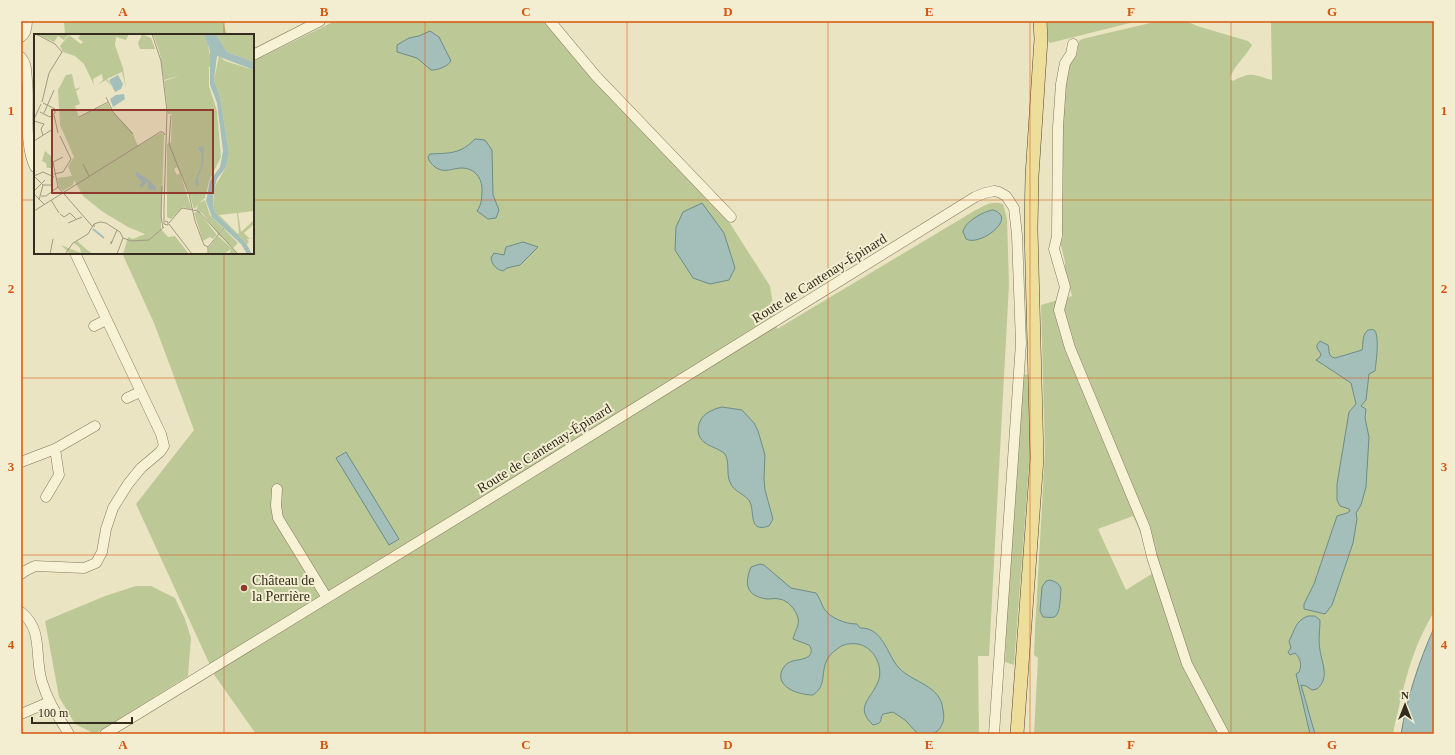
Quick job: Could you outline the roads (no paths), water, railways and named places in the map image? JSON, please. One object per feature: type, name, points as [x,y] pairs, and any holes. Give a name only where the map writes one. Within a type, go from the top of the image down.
[{"type":"main road","points":[[1017,734],[1037,458],[1031,199],[1041,39],[1040,21]]},
{"type":"street","points":[[21,37],[27,26],[27,21]]},
{"type":"street","points":[[254,54],[320,21]]},
{"type":"street","points":[[550,21],[596,76],[731,217]]},
{"type":"street","points":[[1073,44],[1071,54],[1065,63],[1060,84],[1057,236],[1054,249],[1065,287],[1059,310],[1070,348],[1145,528],[1152,557],[1187,664],[1224,734]]},
{"type":"street","points":[[21,57],[26,63],[29,142],[30,153],[34,164]]},
{"type":"street","name":"Route de Cantenay-Épinard","points":[[105,734],[975,198],[985,193],[994,191],[1006,196],[1014,208],[1017,236],[1021,343],[994,734]]},
{"type":"street","points":[[21,574],[34,566],[84,568],[96,563],[102,552],[106,529],[113,508],[128,484],[141,468],[160,452],[164,446],[161,434],[74,254]]},
{"type":"street","points":[[94,326],[106,320]]},
{"type":"street","points":[[127,398],[140,392]]},
{"type":"street","points":[[21,462],[55,449],[95,426]]},
{"type":"street","points":[[46,497],[59,475],[55,449]]},
{"type":"street","points":[[277,489],[276,506],[278,518],[327,598]]},
{"type":"street","points":[[21,612],[28,618],[34,629],[41,679],[49,702],[69,734]]},
{"type":"street","points":[[21,714],[49,702]]},
{"type":"water","points":[[430,31],[439,37],[451,61],[445,66],[439,69],[431,70],[417,58],[397,52],[397,45],[409,38],[419,36]]},
{"type":"water","points":[[475,139],[485,140],[492,150],[493,195],[499,210],[496,218],[488,219],[477,211],[481,203],[482,187],[480,180],[473,171],[466,168],[448,170],[438,169],[428,159],[430,154],[450,153],[465,148]]},
{"type":"water","points":[[702,203],[724,233],[735,268],[729,280],[710,284],[693,278],[675,250],[676,227],[683,212]]},
{"type":"water","points":[[993,210],[1000,214],[1002,219],[999,225],[987,235],[979,239],[966,239],[963,232],[967,224],[980,215]]},
{"type":"water","points":[[523,242],[538,247],[520,265],[507,268],[503,271],[495,267],[491,258],[494,253],[504,255],[506,247]]},
{"type":"water","points":[[1368,330],[1374,330],[1376,333],[1377,356],[1375,371],[1369,374],[1366,400],[1361,406],[1366,409],[1365,418],[1369,437],[1366,487],[1361,505],[1356,513],[1357,519],[1353,543],[1332,605],[1325,614],[1304,609],[1304,604],[1314,584],[1337,516],[1350,511],[1349,509],[1340,506],[1337,500],[1337,484],[1349,412],[1356,404],[1351,383],[1316,360],[1321,354],[1317,348],[1317,345],[1320,341],[1328,345],[1330,355],[1335,358],[1362,350],[1364,337]]},
{"type":"water","points":[[722,407],[742,410],[754,423],[758,431],[765,455],[765,490],[773,519],[769,526],[758,527],[755,524],[750,502],[734,488],[730,482],[725,454],[704,442],[699,435],[698,427],[701,419],[707,413]]},
{"type":"water","points":[[346,452],[399,539],[389,545],[336,458]]},
{"type":"water","points":[[760,564],[764,565],[791,588],[816,593],[823,607],[833,617],[843,622],[857,624],[860,628],[868,629],[874,632],[884,643],[899,668],[926,685],[937,695],[941,702],[944,715],[943,722],[939,730],[933,733],[918,734],[905,720],[893,712],[883,714],[880,722],[873,725],[867,719],[864,708],[878,682],[880,670],[879,664],[873,653],[864,646],[858,644],[844,645],[839,647],[830,655],[824,667],[821,685],[813,695],[803,694],[787,687],[781,679],[783,669],[790,662],[804,659],[809,656],[811,654],[811,649],[809,645],[793,639],[798,626],[798,621],[797,615],[791,606],[782,600],[767,599],[755,595],[748,588],[747,584],[751,567]]},
{"type":"water","points":[[1050,580],[1057,583],[1061,589],[1059,609],[1058,613],[1054,617],[1043,617],[1040,611],[1042,587],[1046,581]]},
{"type":"water","points":[[1308,616],[1315,616],[1320,620],[1319,646],[1324,671],[1323,680],[1317,689],[1312,690],[1301,685],[1315,734],[1310,734],[1296,674],[1300,669],[1300,660],[1295,653],[1290,655],[1288,652],[1291,648],[1289,641],[1296,626],[1300,620]]},
{"type":"water","points":[[1434,628],[1434,734],[1401,734],[1414,680],[1423,653]]},
{"type":"place","name":"Château de la Perrière","points":[[244,588]]}]
